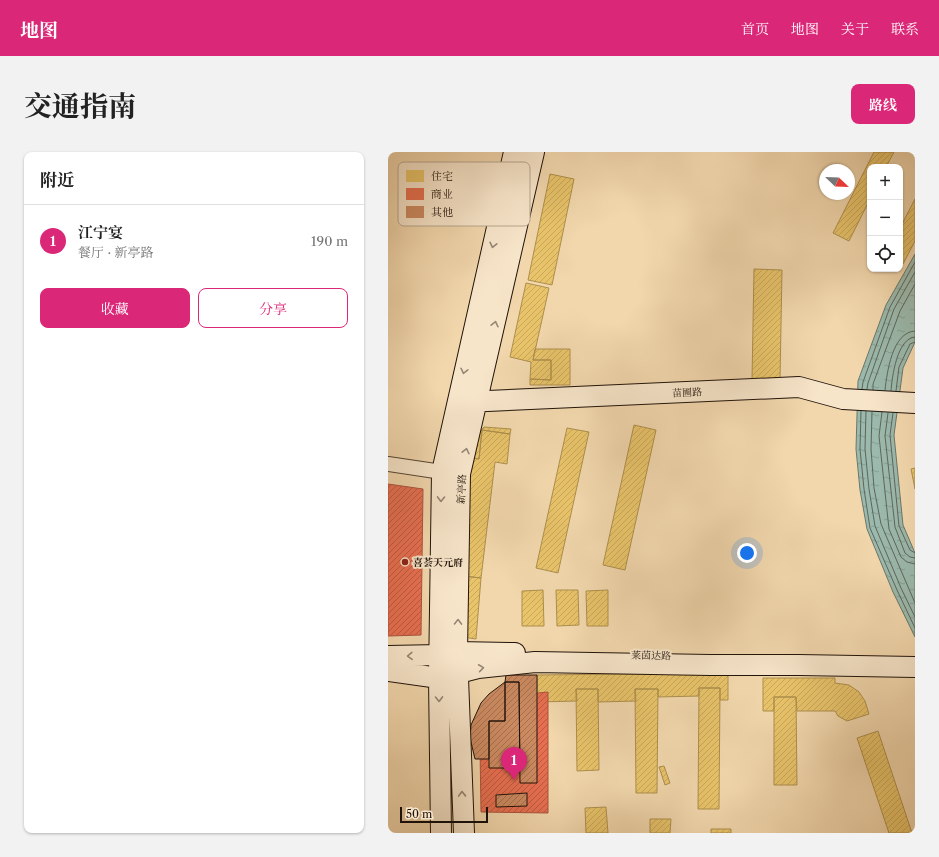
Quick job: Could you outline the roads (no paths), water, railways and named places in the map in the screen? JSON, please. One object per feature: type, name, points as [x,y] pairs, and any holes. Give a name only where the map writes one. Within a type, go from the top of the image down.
[{"type":"main road","name":"新亭路","points":[[512,162],[514,152]]},
{"type":"main road","name":"新亭路","points":[[530,170],[534,152]]},
{"type":"main road","name":"新亭路","points":[[464,833],[458,673],[448,654],[442,472],[497,226]]},
{"type":"main road","name":"新亭路","points":[[441,833],[439,678],[448,654],[460,474],[517,226]]},
{"type":"main road","name":"苗圃路","points":[[457,403],[799,387],[843,399],[908,403]]},
{"type":"main road","name":"莱茵达路","points":[[388,656],[448,654],[887,662],[915,657]]},
{"type":"main road","points":[[388,671],[439,678],[478,668],[535,662],[887,662],[915,667]]},
{"type":"street","points":[[388,464],[442,472]]},
{"type":"water","points":[[915,254],[915,342],[903,368],[894,435],[903,525],[915,553],[915,637],[893,592],[867,529],[860,490],[856,449],[858,381],[886,305]]},
{"type":"place","name":"喜荟天元府","points":[[405,562]]},
{"type":"place","name":"江宁宴","points":[[514,780]]}]
